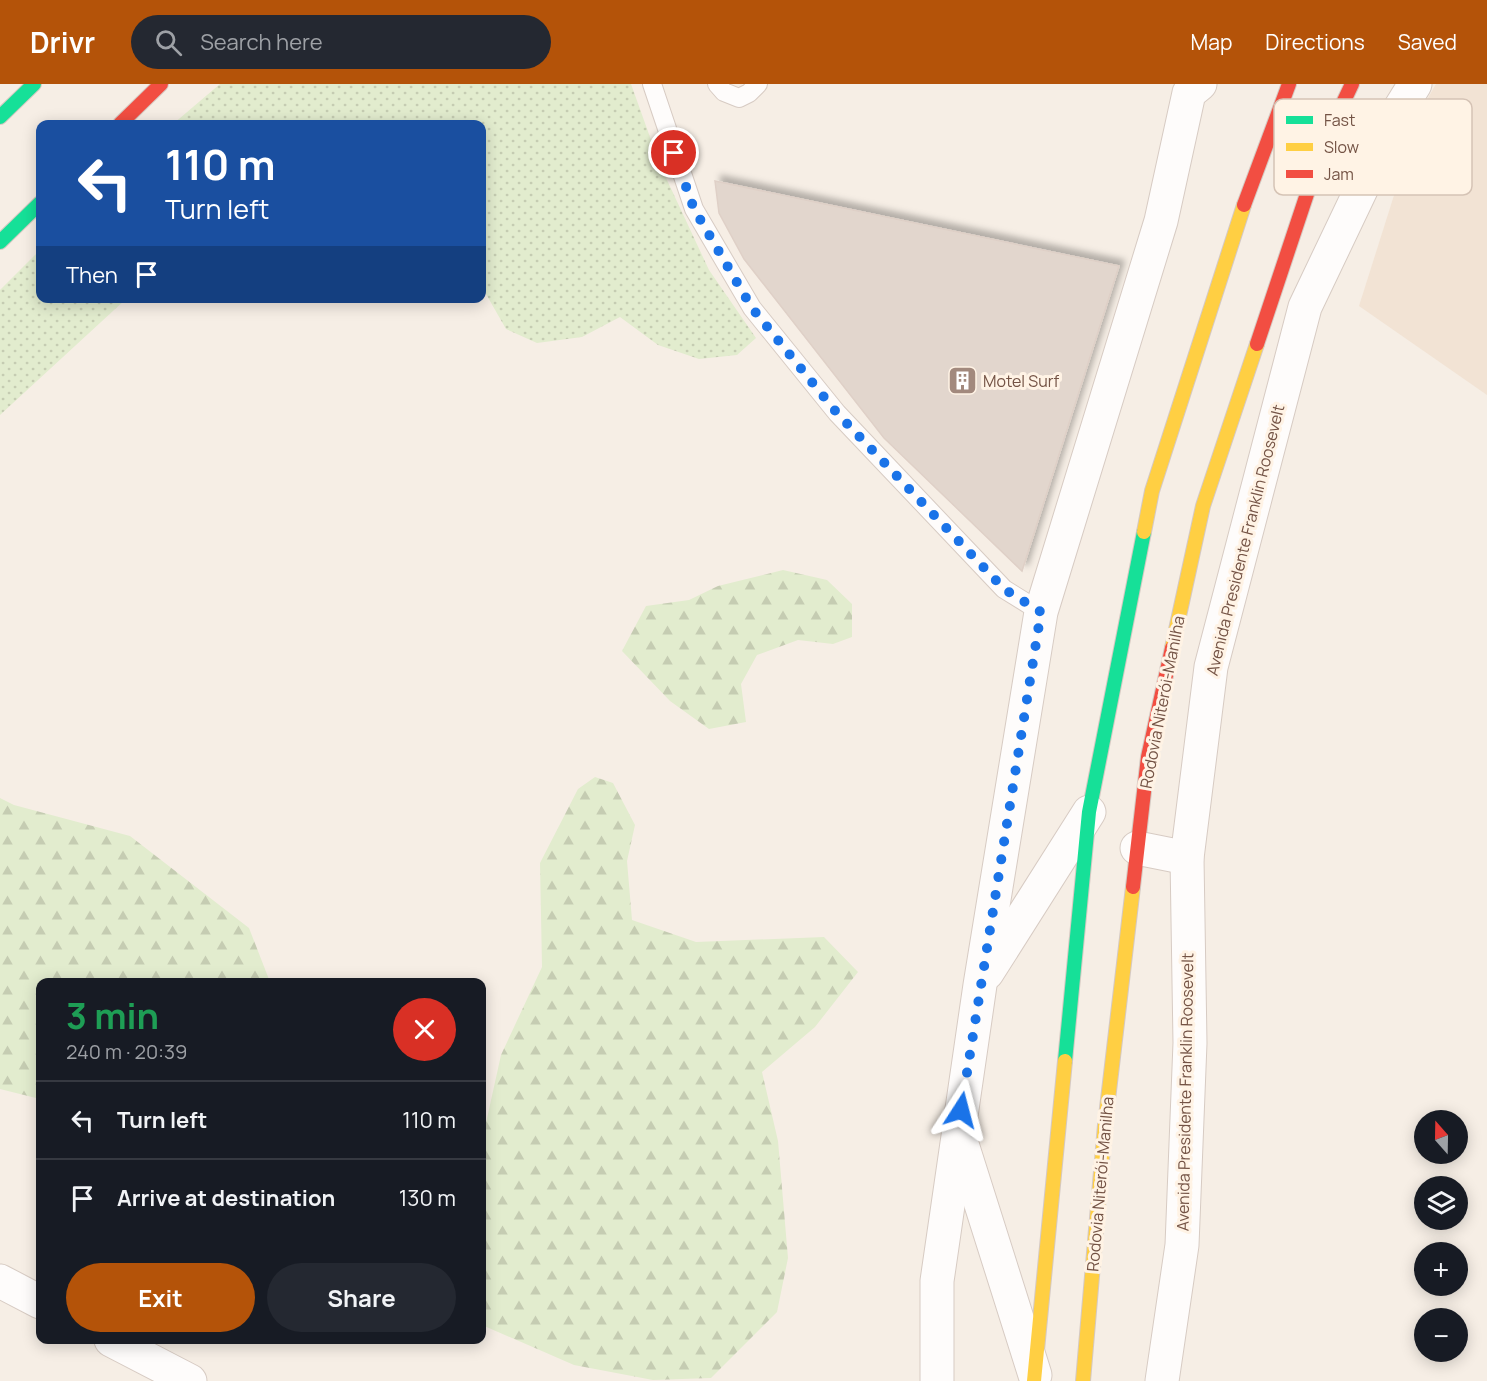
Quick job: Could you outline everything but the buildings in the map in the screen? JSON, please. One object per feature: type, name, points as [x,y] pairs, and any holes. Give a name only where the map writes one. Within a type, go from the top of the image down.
[{"type":"highway","points":[[0,117],[34,84]]},
{"type":"highway","points":[[124,120],[161,84]]},
{"type":"highway","points":[[1283,99],[1289,84]]},
{"type":"highway","name":"Rodovia Niterói-Manilha","points":[[1345,99],[1352,84]]},
{"type":"highway","points":[[1034,1378],[1089,812],[1152,491],[1258,163],[1274,122]]},
{"type":"highway","name":"Rodovia Niterói-Manilha","points":[[1083,1381],[1105,1125],[1148,757],[1203,506],[1307,195]]},
{"type":"highway","points":[[0,243],[36,207]]},
{"type":"street","name":"Avenida Presidente Franklin Roosevelt","points":[[1406,99],[1415,84]]},
{"type":"street","points":[[937,1381],[937,1281],[980,985],[1041,612],[1161,220],[1194,87]]},
{"type":"street","name":"Avenida Presidente Franklin Roosevelt","points":[[1162,1381],[1182,1245],[1190,1043],[1187,858],[1211,667],[1305,307],[1358,195]]},
{"type":"street","points":[[980,985],[1089,812]]},
{"type":"street","points":[[1137,848],[1187,858]]},
{"type":"street","points":[[958,1131],[1034,1378]]},
{"type":"street","points":[[0,1281],[36,1300]]},
{"type":"street","points":[[119,1344],[190,1381]]},
{"type":"lane","points":[[652,84],[694,209],[752,308],[837,413],[996,581],[1004,589],[1041,612]]},
{"type":"lane","points":[[717,84],[724,92],[739,98],[749,93],[758,84]]},
{"type":"shaded area","points":[[1436,84],[1487,84],[1487,395],[1359,306],[1394,195],[1472,195],[1472,99],[1427,99]]},
{"type":"green space","points":[[220,84],[631,84],[660,165],[709,270],[756,338],[737,355],[699,359],[658,345],[620,317],[582,337],[537,343],[506,329],[486,294],[486,120],[178,120]]},
{"type":"green space","points":[[36,254],[36,303],[122,303],[0,415],[0,290]]},
{"type":"green space","points":[[783,570],[827,580],[852,604],[852,637],[833,644],[798,640],[757,655],[741,684],[746,722],[709,729],[670,701],[622,651],[646,606],[689,600],[718,586]]},
{"type":"green space","points":[[595,777],[613,783],[635,825],[627,861],[632,920],[696,942],[824,937],[858,972],[815,1027],[762,1072],[778,1141],[788,1258],[777,1312],[711,1378],[653,1380],[574,1365],[486,1327],[486,1123],[501,1055],[542,967],[540,863],[578,789]]},
{"type":"green space","points":[[0,798],[14,805],[130,836],[249,928],[268,978],[36,978],[36,1098],[0,1089]]},
{"type":"traffic: fast","points":[[0,117],[34,84]]},
{"type":"traffic: fast","points":[[0,242],[36,207]]},
{"type":"traffic: fast","points":[[1065,1061],[1089,812],[1144,532]]},
{"type":"traffic: slow","points":[[1144,532],[1152,491],[1244,205]]},
{"type":"traffic: slow","points":[[1172,648],[1203,506],[1257,344]]},
{"type":"traffic: slow","points":[[1083,1381],[1105,1125],[1133,887]]},
{"type":"traffic: slow","points":[[1034,1381],[1065,1061]]},
{"type":"traffic: jam","points":[[124,120],[161,84]]},
{"type":"traffic: jam","points":[[1283,99],[1289,84]]},
{"type":"traffic: jam","points":[[1345,99],[1352,84]]},
{"type":"traffic: jam","points":[[1244,205],[1274,124]]},
{"type":"traffic: jam","points":[[1257,344],[1307,195]]},
{"type":"traffic: jam","points":[[1133,887],[1148,757],[1172,648]]},
{"type":"place","name":"Motel Surf","points":[[962,381]]},
{"type":"route","points":[[674,153],[694,209],[752,308],[837,413],[1004,589],[1041,612],[961,1110]]}]
